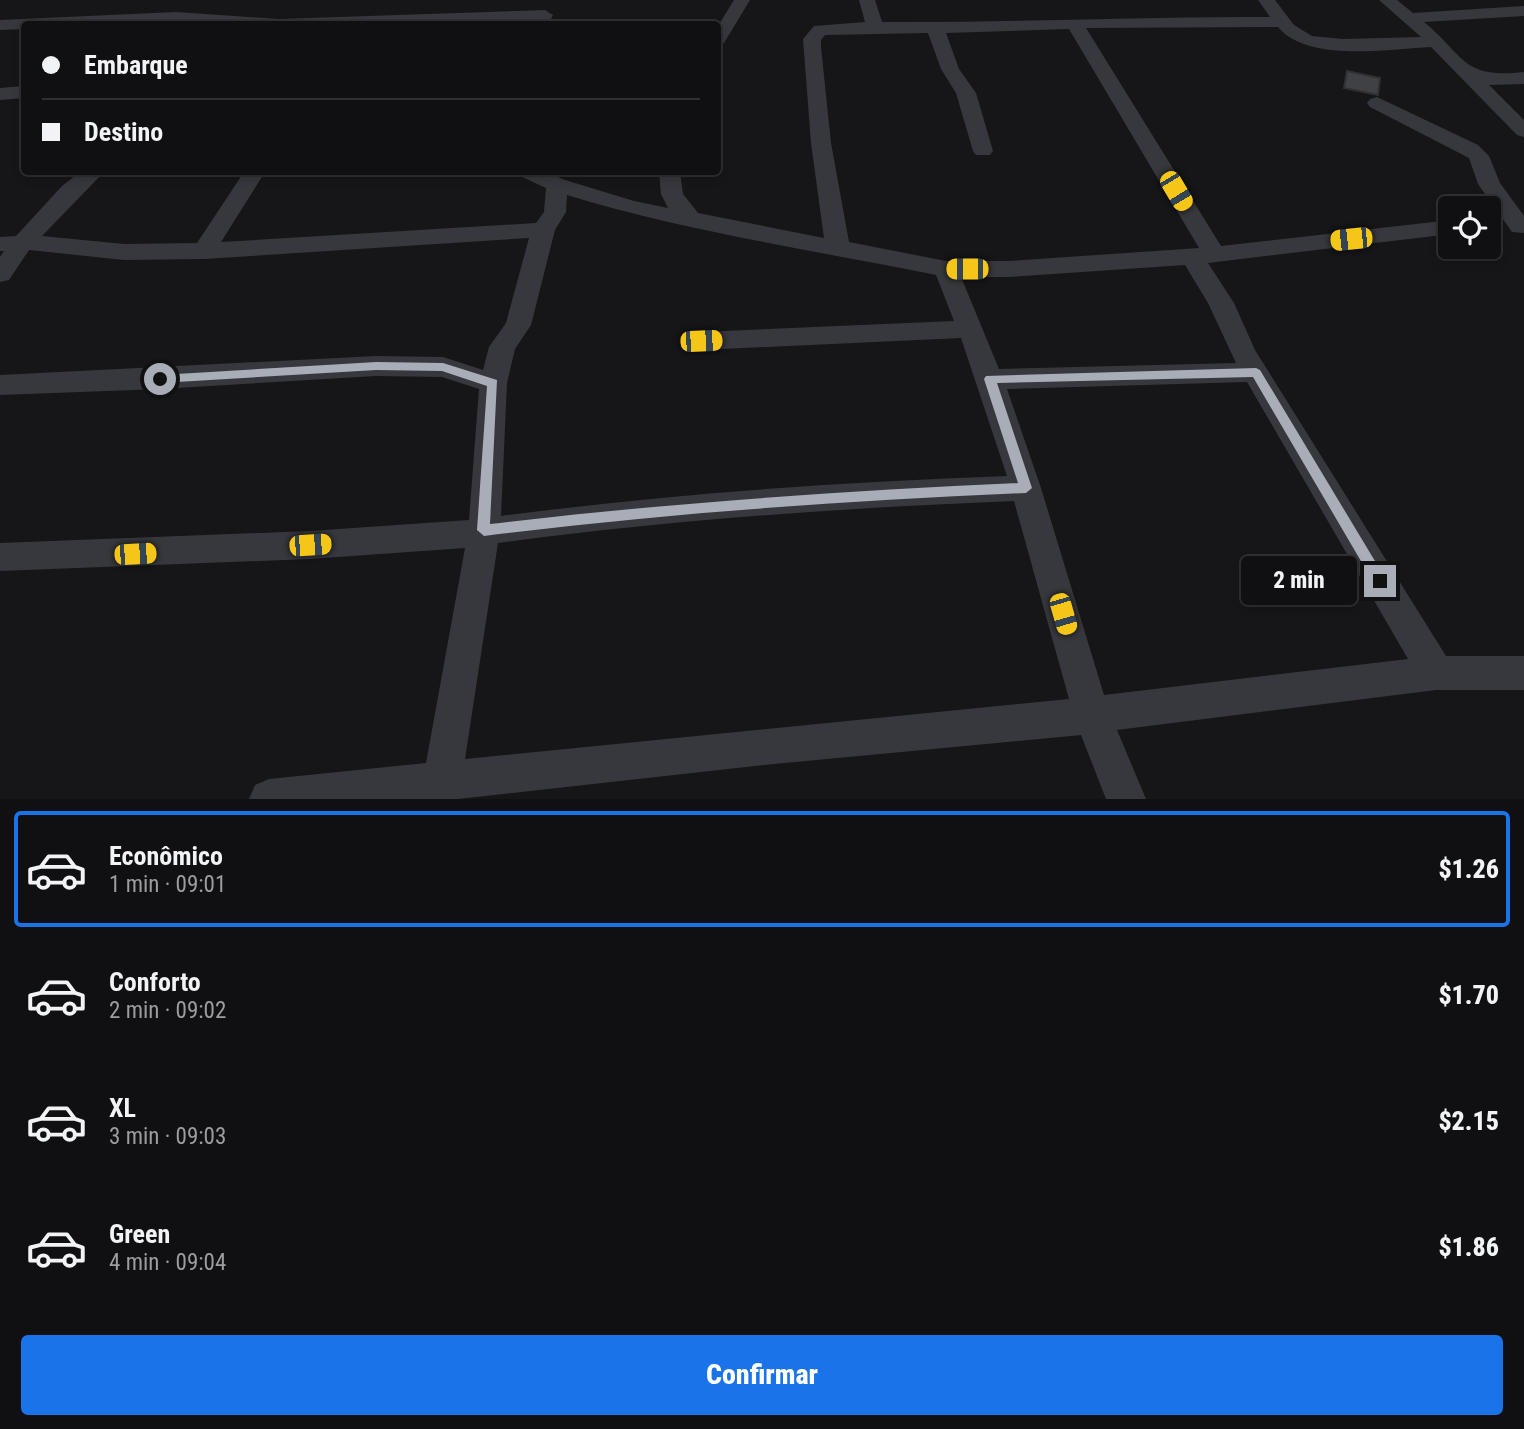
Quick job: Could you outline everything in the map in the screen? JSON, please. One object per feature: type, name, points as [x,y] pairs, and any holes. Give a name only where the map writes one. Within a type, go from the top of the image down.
[{"type":"street","points":[[148,18],[163,0]]},
{"type":"street","points":[[721,34],[742,0]]},
{"type":"street","points":[[867,0],[875,27]]},
{"type":"street","points":[[1265,0],[1295,35],[1320,44],[1437,42]]},
{"type":"street","points":[[1387,0],[1437,42],[1470,75],[1491,85],[1524,131]]},
{"type":"street","points":[[259,21],[272,4]]},
{"type":"street","points":[[1408,18],[1524,11]]},
{"type":"street","points":[[377,21],[545,13]]},
{"type":"street","points":[[85,21],[227,18],[250,21]]},
{"type":"street","points":[[838,250],[821,143],[812,39],[820,30],[1074,23],[1282,22]]},
{"type":"street","points":[[1074,23],[1203,256],[1243,352],[1436,673]]},
{"type":"street","points":[[0,25],[21,24]]},
{"type":"street","points":[[935,28],[950,69],[966,93],[983,151]]},
{"type":"street","points":[[1491,85],[1524,78]]},
{"type":"street","points":[[1377,103],[1471,149],[1479,156],[1489,184],[1522,227]]},
{"type":"street","points":[[0,274],[11,243],[89,175]]},
{"type":"street","points":[[204,251],[252,175]]},
{"type":"street","points":[[623,205],[670,181],[679,208],[693,221]]},
{"type":"street","points":[[11,243],[124,252],[204,251],[546,200],[623,205],[838,250],[946,269],[1009,269],[1203,256],[1438,229]]},
{"type":"street","points":[[441,789],[484,530],[493,383],[502,347],[518,325],[546,200]]},
{"type":"street","points":[[1501,226],[1522,227]]},
{"type":"street","points":[[946,269],[990,379],[1026,488],[1092,715],[1126,799]]},
{"type":"street","points":[[701,341],[969,329]]},
{"type":"street","points":[[443,367],[502,347]]},
{"type":"street","points":[[0,385],[376,366],[443,367],[493,383]]},
{"type":"street","points":[[990,379],[1256,372]]},
{"type":"street","points":[[0,557],[310,545],[458,535],[603,516],[852,496],[1026,488]]},
{"type":"street","points":[[269,799],[441,789],[1436,673],[1524,673]]},
{"type":"building","points":[[1347,71],[1380,78],[1378,95],[1344,88]]},
{"type":"route","points":[[160,379],[376,366],[443,367],[493,383],[484,530],[603,516],[866,495],[1026,488],[990,379],[1256,372],[1380,581]]}]
